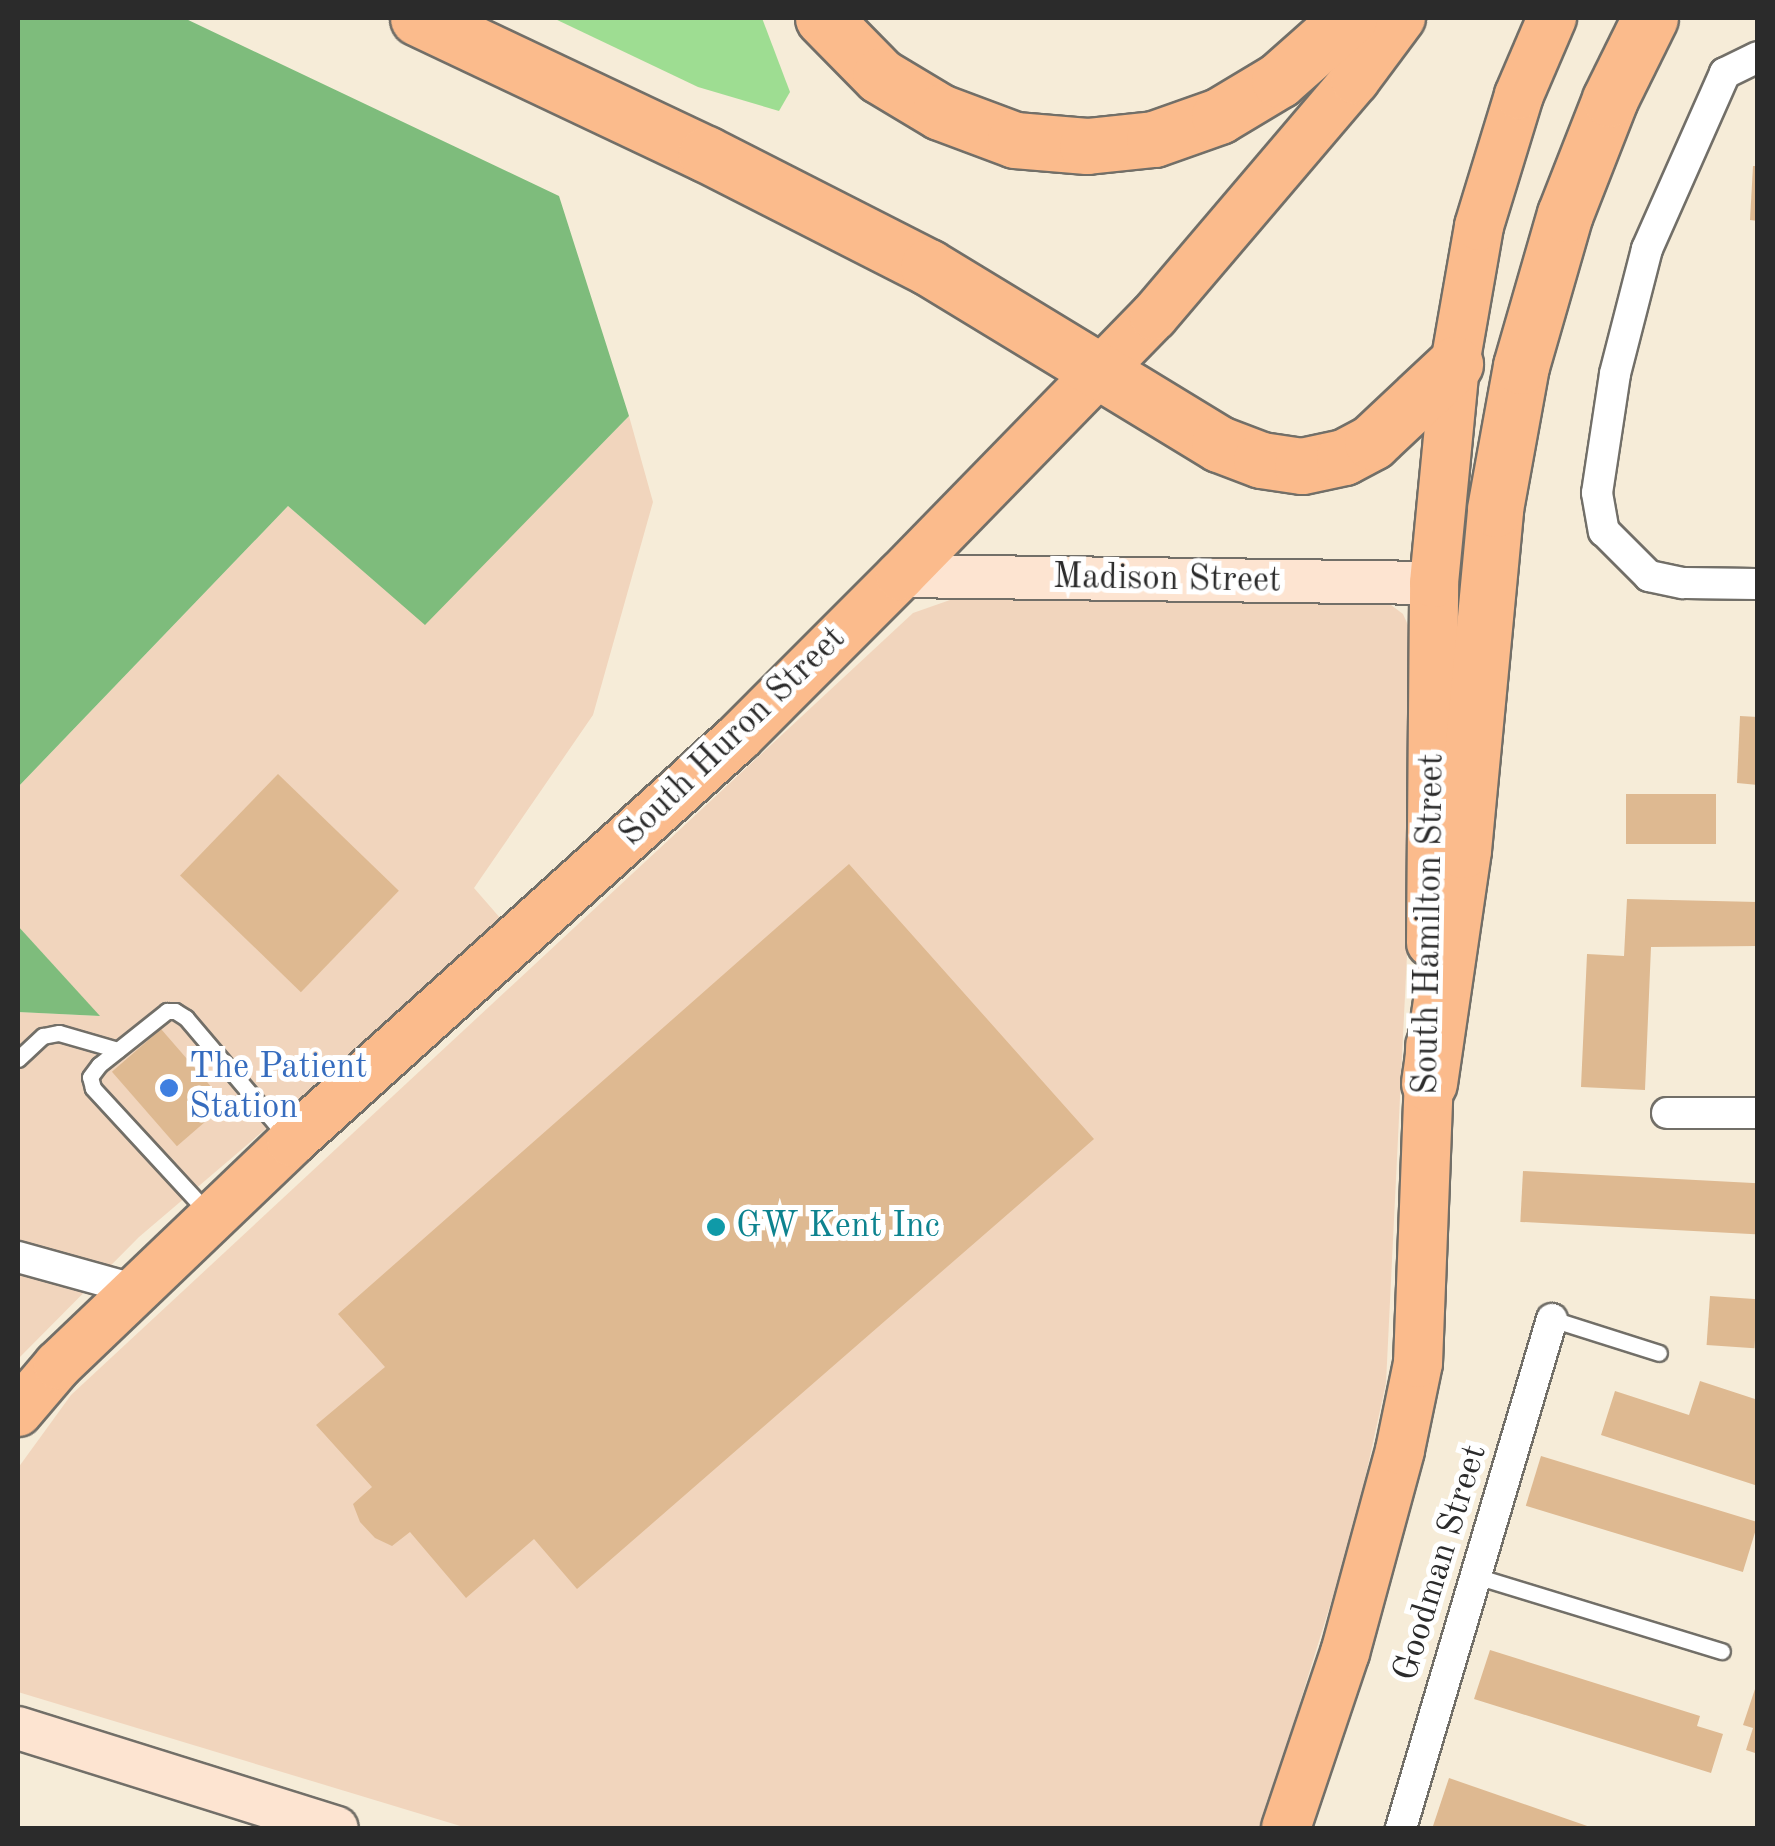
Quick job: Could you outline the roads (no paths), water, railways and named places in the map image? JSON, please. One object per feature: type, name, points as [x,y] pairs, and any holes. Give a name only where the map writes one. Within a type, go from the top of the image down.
[{"type":"highway","points":[[418,18],[706,154],[928,267],[1218,444],[1261,460],[1302,466],[1344,457],[1372,442],[1455,364]]},
{"type":"highway","points":[[823,18],[880,76],[940,112],[1015,140],[1087,146],[1154,139],[1219,116],[1279,80],[1349,18]]},
{"type":"highway","points":[[1430,1083],[1463,850],[1496,509],[1521,366],[1565,214],[1610,99],[1650,18]]},
{"type":"main road","name":"South Huron Street","points":[[18,1412],[58,1365],[292,1142],[740,738],[1154,316],[1355,80],[1402,18]]},
{"type":"main road","name":"South Hamilton Street","points":[[1286,1828],[1345,1653],[1400,1450],[1418,1363],[1430,1083],[1434,583],[1455,364],[1479,226],[1519,95],[1552,18]]},
{"type":"street","points":[[1758,56],[1725,73],[1648,248],[1602,443],[1597,493],[1604,532],[1649,576],[1684,583],[1758,584]]},
{"type":"street","name":"Madison Street","points":[[900,576],[1434,583]]},
{"type":"street","points":[[1667,1113],[1758,1113]]},
{"type":"street","points":[[18,1257],[137,1290]]},
{"type":"street","name":"Goodman Street","points":[[1401,1828],[1552,1319]]},
{"type":"street","points":[[18,1728],[337,1828]]},
{"type":"lane","points":[[213,1218],[94,1088],[90,1077],[118,1050],[167,1011],[175,1011],[186,1018],[292,1142]]},
{"type":"lane","points":[[18,1059],[44,1036],[58,1033],[118,1050]]},
{"type":"lane","points":[[1552,1319],[1659,1353]]},
{"type":"lane","points":[[1476,1576],[1722,1651]]},
{"type":"place","name":"The Patient Station","points":[[169,1088]]},
{"type":"place","name":"GW Kent Inc","points":[[716,1227]]}]
